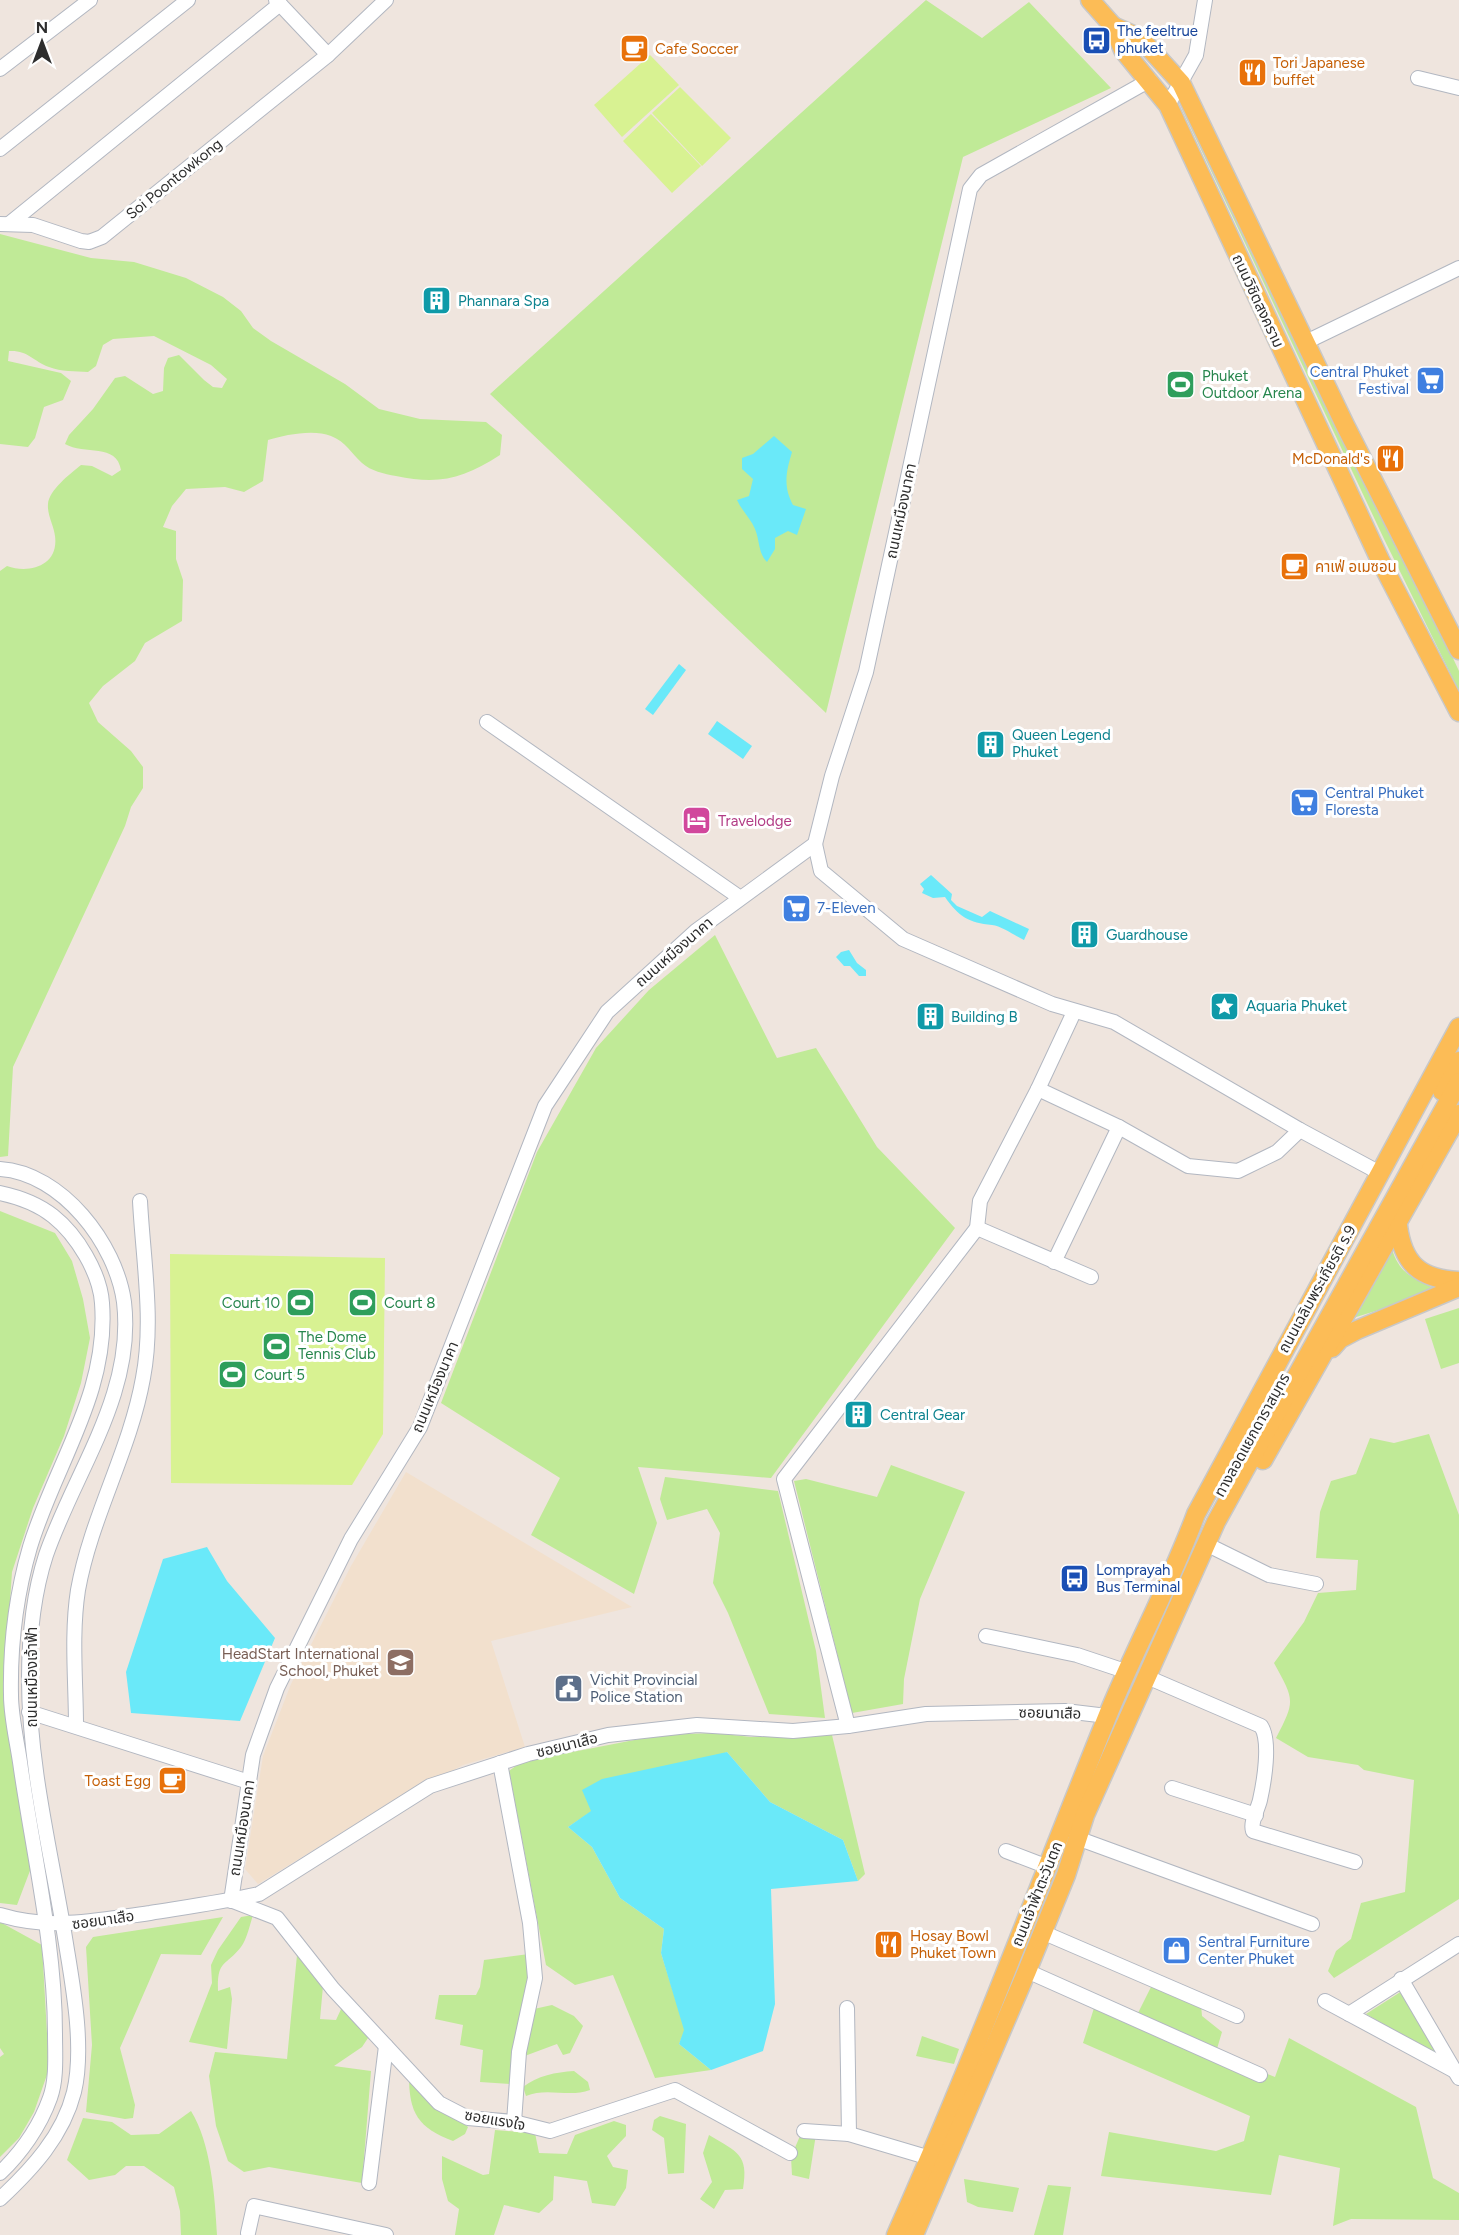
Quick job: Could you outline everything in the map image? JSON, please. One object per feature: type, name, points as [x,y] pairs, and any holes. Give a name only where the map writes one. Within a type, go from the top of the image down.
[{"type":"main road","name":"ถนนวิชิตสงคราม","points":[[1090,0],[1113,26],[1123,50],[1150,80],[1167,105],[1380,560],[1459,712]]},
{"type":"main road","name":"ถนนวิชิตสงคราม","points":[[1113,26],[1140,38],[1181,83],[1459,650]]},
{"type":"main road","name":"ถนนเฉลิมพระเกียรติ ร.9","points":[[1181,1555],[1196,1514],[1459,1027]]},
{"type":"main road","name":"ทางลอดแยกดาราสมุทร","points":[[1181,1555],[1212,1507],[1459,1061]]},
{"type":"main road","name":"ทางลอดแยกดาราสมุทร","points":[[1198,1562],[1216,1522],[1294,1377],[1459,1082]]},
{"type":"main road","points":[[1198,1562],[1227,1523],[1398,1226],[1459,1114]]},
{"type":"main road","points":[[1398,1226],[1401,1249],[1420,1272],[1446,1281],[1459,1281]]},
{"type":"main road","points":[[1315,1369],[1340,1338],[1459,1287]]},
{"type":"main road","name":"ถนนเจ้าฟ้าตะวันตก","points":[[896,2235],[930,2158],[1107,1716],[1181,1555]]},
{"type":"main road","name":"ถนนเจ้าฟ้าตะวันตก","points":[[914,2235],[1027,1971],[1077,1838],[1198,1562]]},
{"type":"street","points":[[0,69],[90,0]]},
{"type":"street","points":[[0,148],[188,0]]},
{"type":"street","points":[[1167,105],[1196,55],[1205,0]]},
{"type":"street","name":"Soi Poontowkong","points":[[4,224],[33,225],[81,241],[89,242],[102,237],[328,54],[383,1]]},
{"type":"street","points":[[4,224],[278,2],[328,54]]},
{"type":"street","points":[[1418,78],[1459,88]]},
{"type":"street","name":"ถนนเหมืองนาคา","points":[[231,1900],[253,1755],[277,1688],[351,1539],[420,1427],[545,1106],[607,1012],[696,931],[739,897],[815,844],[832,776],[866,672],[970,189],[981,174],[1150,80]]},
{"type":"street","points":[[1306,342],[1459,268]]},
{"type":"street","points":[[487,722],[739,897]]},
{"type":"street","points":[[815,844],[821,871],[903,939],[1074,1012],[1114,1022],[1300,1130],[1380,1173]]},
{"type":"street","points":[[848,1726],[784,1479],[977,1228],[980,1201],[1038,1089],[1074,1012]]},
{"type":"street","points":[[1038,1089],[1119,1127],[1188,1166],[1238,1171],[1276,1152],[1300,1130]]},
{"type":"street","points":[[1054,1262],[1119,1127]]},
{"type":"street","name":"ถนนเหมืองเจ้าฟ้า","points":[[0,1169],[31,1178],[68,1200],[98,1233],[118,1272],[124,1302],[126,1344],[116,1395],[82,1467],[45,1558],[30,1628],[29,1712],[43,1813],[74,1991],[77,2055],[74,2092],[54,2139],[28,2172],[0,2199]]},
{"type":"street","name":"ถนนเหมืองเจ้าฟ้า","points":[[0,1193],[22,1198],[54,1216],[76,1241],[93,1271],[102,1301],[102,1347],[92,1395],[62,1462],[30,1546],[12,1637],[11,1698],[55,1991],[56,2060],[51,2096],[34,2133],[0,2173]]},
{"type":"street","points":[[76,1726],[75,1629],[78,1590],[98,1515],[131,1425],[144,1377],[147,1324],[140,1201]]},
{"type":"street","points":[[977,1228],[1091,1277]]},
{"type":"street","points":[[1210,1546],[1269,1575],[1316,1584]]},
{"type":"street","points":[[986,1636],[1077,1655],[1128,1672]]},
{"type":"street","points":[[1147,1677],[1262,1725],[1265,1736],[1265,1770],[1256,1815],[1251,1826],[1255,1832],[1355,1863]]},
{"type":"street","name":"ซอยนาเสือ","points":[[0,1916],[45,1925],[63,1925],[259,1894],[430,1786],[501,1763],[608,1735],[697,1725],[793,1731],[848,1726],[926,1714],[1065,1711],[1107,1716]]},
{"type":"street","points":[[29,1712],[249,1782]]},
{"type":"street","points":[[501,1763],[530,1923],[536,1978],[518,2058],[513,2122]]},
{"type":"street","points":[[1172,1788],[1256,1815]]},
{"type":"street","points":[[1077,1838],[1312,1924]]},
{"type":"street","points":[[1006,1851],[1048,1867]]},
{"type":"street","name":"ซอยแรงใจ","points":[[231,1900],[277,1918],[333,1989],[439,2103],[468,2118],[513,2122],[550,2131],[675,2090],[790,2153]]},
{"type":"street","points":[[1042,1932],[1237,2016]]},
{"type":"street","points":[[1349,2014],[1401,1979],[1458,1946]]},
{"type":"street","points":[[1027,1971],[1260,2075]]},
{"type":"street","points":[[1401,1979],[1456,2074]]},
{"type":"street","points":[[55,1991],[74,1991]]},
{"type":"street","points":[[1324,2001],[1456,2074]]},
{"type":"street","points":[[847,2008],[849,2134]]},
{"type":"street","points":[[369,2182],[386,2046]]},
{"type":"street","points":[[804,2131],[849,2134],[930,2158]]},
{"type":"street","points":[[248,2233],[254,2206],[386,2235]]},
{"type":"shaded area","name":"HeadStart International School, Phuket","points":[[406,1472],[632,1607],[491,1641],[525,1747],[463,1765],[374,1813],[258,1884],[245,1869],[263,1756],[291,1684],[351,1566]]},
{"type":"green space","points":[[926,0],[982,38],[1029,2],[1111,88],[963,157],[826,713],[490,394]]},
{"type":"green space","points":[[650,55],[679,85],[622,137],[594,105]]},
{"type":"green space","points":[[680,87],[731,138],[702,166],[652,113]]},
{"type":"green space","points":[[1184,107],[1325,405],[1444,639],[1459,671],[1459,691],[1384,539],[1182,109]]},
{"type":"green space","points":[[651,114],[701,166],[672,193],[623,141]]},
{"type":"green space","points":[[0,234],[91,258],[134,262],[186,278],[223,297],[241,311],[253,328],[271,341],[345,384],[379,409],[420,419],[486,422],[502,435],[500,455],[462,475],[438,480],[411,479],[374,470],[362,463],[341,441],[324,434],[282,436],[268,440],[263,481],[244,492],[225,487],[186,489],[172,506],[163,527],[176,531],[176,559],[183,580],[182,621],[145,643],[135,661],[103,686],[89,703],[98,722],[131,751],[143,767],[143,788],[131,807],[125,826],[13,1067],[8,1156],[0,1157],[0,571],[7,566],[33,568],[47,561],[55,546],[49,499],[71,473],[81,465],[92,466],[112,476],[121,470],[118,462],[107,453],[65,444],[69,435],[93,409],[115,378],[125,376],[153,394],[163,391],[164,368],[168,358],[179,355],[213,387],[222,388],[227,379],[211,365],[154,336],[113,339],[103,345],[96,366],[88,372],[54,369],[26,354],[9,351],[8,361],[61,373],[71,381],[63,400],[44,407],[35,438],[28,447],[0,444]]},
{"type":"green space","points":[[715,935],[777,1058],[816,1048],[877,1147],[955,1228],[771,1478],[638,1467],[657,1523],[634,1594],[531,1535],[560,1478],[441,1403],[537,1152],[596,1048],[649,990]]},
{"type":"green space","points":[[0,1211],[55,1233],[72,1261],[83,1299],[90,1338],[81,1383],[64,1436],[33,1508],[12,1572],[4,1690],[31,1868],[17,1905],[0,1903]]},
{"type":"green space","points":[[1392,1249],[1404,1271],[1416,1280],[1440,1291],[1353,1318]]},
{"type":"green space","name":"The Dome Tennis Club","points":[[170,1254],[385,1258],[383,1434],[352,1485],[171,1483]]},
{"type":"green space","points":[[1459,1308],[1459,1363],[1441,1369],[1425,1319]]},
{"type":"green space","points":[[1429,1434],[1459,1515],[1459,1899],[1334,1978],[1328,1971],[1336,1951],[1351,1939],[1361,1903],[1405,1892],[1414,1780],[1364,1770],[1358,1765],[1308,1757],[1276,1738],[1287,1715],[1290,1700],[1286,1685],[1274,1663],[1304,1622],[1318,1593],[1356,1590],[1358,1560],[1316,1558],[1320,1512],[1331,1481],[1356,1474],[1370,1438],[1394,1443]]},
{"type":"green space","points":[[891,1465],[965,1492],[920,1599],[904,1679],[903,1704],[852,1713],[794,1481],[806,1479],[877,1497]]},
{"type":"green space","points":[[665,1477],[778,1491],[816,1651],[825,1718],[769,1714],[728,1613],[713,1583],[720,1533],[707,1509],[667,1520],[660,1499]]},
{"type":"green space","points":[[714,1733],[751,1737],[832,1735],[865,1874],[858,1881],[843,1840],[770,1802],[727,1752],[592,1811],[568,1827],[592,1847],[620,1898],[664,1929],[661,1953],[685,2030],[679,2044],[711,2070],[655,2078],[613,1975],[575,1985],[546,1965],[509,1771],[521,1762],[660,1735]]},
{"type":"green space","points":[[253,1915],[243,1944],[223,1965],[219,1974],[218,1991],[230,1987],[232,1999],[227,2049],[189,2042],[212,1983],[211,1965],[218,1950],[241,1917]]},
{"type":"green space","points":[[223,1917],[201,1955],[161,1954],[120,2048],[135,2105],[133,2118],[125,2119],[86,2112],[92,2045],[86,1947],[93,1937]]},
{"type":"green space","points":[[0,1922],[42,1945],[49,2069],[34,2112],[19,2138],[0,2157],[0,2057],[4,2054],[0,2048]]},
{"type":"green space","points":[[529,1954],[530,1973],[512,2084],[480,2082],[483,2050],[460,2045],[463,2025],[435,2019],[439,1995],[476,1995],[480,1987],[484,1960]]},
{"type":"green space","points":[[297,1955],[323,1986],[320,2019],[336,2020],[342,2007],[370,2035],[362,2047],[334,2066],[371,2071],[362,2183],[269,2167],[244,2172],[228,2161],[216,2126],[209,2076],[215,2052],[287,2059]]},
{"type":"green space","points":[[1151,1987],[1201,2005],[1202,2016],[1222,2032],[1216,2052],[1137,2015]]},
{"type":"green space","points":[[1402,1991],[1437,2055],[1366,2014]]},
{"type":"green space","points":[[552,2005],[574,2016],[583,2026],[570,2053],[563,2055],[557,2044],[522,2057],[534,2009]]},
{"type":"green space","points":[[1094,2008],[1275,2077],[1289,2038],[1416,2107],[1433,2178],[1459,2193],[1459,2220],[1351,2219],[1333,2226],[1340,2168],[1279,2155],[1271,2195],[1101,2176],[1109,2132],[1216,2151],[1244,2141],[1250,2116],[1083,2043]]},
{"type":"green space","points":[[922,2036],[959,2049],[954,2064],[916,2056]]},
{"type":"green space","points":[[574,2071],[588,2082],[590,2090],[574,2093],[542,2092],[526,2096],[523,2087],[534,2080]]},
{"type":"green space","points":[[409,2076],[468,2127],[465,2134],[453,2141],[431,2131],[418,2118],[411,2100]]},
{"type":"green space","points":[[191,2111],[198,2124],[207,2154],[217,2235],[181,2235],[180,2211],[174,2187],[144,2166],[126,2166],[115,2175],[89,2180],[67,2160],[83,2118],[112,2122],[131,2135],[159,2134]]},
{"type":"green space","points":[[660,2116],[686,2124],[684,2173],[668,2174],[664,2138],[652,2130],[654,2120]]},
{"type":"green space","points":[[614,2121],[626,2125],[626,2136],[607,2156],[613,2167],[628,2170],[626,2188],[615,2206],[592,2203],[587,2181],[554,2176],[553,2200],[539,2213],[504,2205],[494,2235],[455,2235],[459,2209],[448,2201],[442,2179],[442,2156],[483,2175],[489,2174],[495,2130],[535,2133],[539,2153],[567,2154],[575,2135]]},
{"type":"green space","points":[[816,2134],[809,2179],[792,2175],[791,2157],[800,2136]]},
{"type":"green space","points":[[709,2135],[734,2150],[739,2155],[744,2168],[743,2189],[725,2190],[714,2209],[700,2199],[712,2182],[703,2153]]},
{"type":"green space","points":[[964,2179],[1019,2188],[1013,2212],[978,2207],[967,2202]]},
{"type":"green space","points":[[1048,2185],[1071,2187],[1063,2235],[1034,2235]]},
{"type":"water","points":[[774,436],[792,452],[786,479],[793,505],[806,509],[797,535],[788,531],[775,538],[775,549],[767,562],[762,555],[757,533],[737,500],[749,496],[753,479],[742,469],[742,458],[753,454]]},
{"type":"water","points":[[679,664],[686,670],[653,715],[645,709]]},
{"type":"water","points":[[717,721],[752,746],[743,759],[708,734]]},
{"type":"water","points":[[931,875],[952,894],[951,900],[957,906],[982,917],[990,911],[1029,929],[1024,940],[1000,927],[970,920],[955,909],[945,897],[933,898],[922,893],[924,889],[920,884]]},
{"type":"water","points":[[849,950],[857,963],[866,970],[866,976],[859,976],[850,966],[844,966],[836,957],[841,952]]},
{"type":"water","points":[[207,1547],[227,1581],[275,1638],[240,1721],[131,1713],[126,1672],[163,1559]]},
{"type":"water","points":[[727,1752],[770,1802],[843,1840],[858,1881],[771,1889],[775,2004],[763,2051],[711,2070],[679,2044],[684,2030],[661,1953],[664,1929],[620,1898],[592,1847],[568,1827],[591,1811],[582,1790],[602,1779]]},
{"type":"place","name":"The feeltrue phuket","points":[[1096,40]]},
{"type":"place","name":"Cafe Soccer","points":[[634,49]]},
{"type":"place","name":"Tori Japanese buffet","points":[[1252,72]]},
{"type":"place","name":"Phannara Spa","points":[[437,301]]},
{"type":"place","name":"Central Phuket Festival","points":[[1430,381]]},
{"type":"place","name":"Phuket Outdoor Arena","points":[[1181,385]]},
{"type":"place","name":"McDonald's","points":[[1391,459]]},
{"type":"place","name":"คาเฟ่ อเมซอน","points":[[1294,567]]},
{"type":"place","name":"Queen Legend Phuket","points":[[991,744]]},
{"type":"place","name":"Central Phuket Floresta","points":[[1304,802]]},
{"type":"place","name":"Travelodge","points":[[697,821]]},
{"type":"place","name":"7-Eleven","points":[[796,908]]},
{"type":"place","name":"Guardhouse","points":[[1085,935]]},
{"type":"place","name":"Aquaria Phuket","points":[[1225,1006]]},
{"type":"place","name":"Building B","points":[[930,1017]]},
{"type":"place","name":"Court 10","points":[[301,1303]]},
{"type":"place","name":"Court 8","points":[[363,1303]]},
{"type":"place","name":"The Dome Tennis Club","points":[[277,1346]]},
{"type":"place","name":"Court 5","points":[[233,1375]]},
{"type":"place","name":"Central Gear","points":[[859,1415]]},
{"type":"place","name":"Lomprayah Bus Terminal","points":[[1075,1579]]},
{"type":"place","name":"HeadStart International School, Phuket","points":[[400,1663]]},
{"type":"place","name":"Vichit Provincial Police Station","points":[[569,1689]]},
{"type":"place","name":"Toast Egg","points":[[172,1781]]},
{"type":"place","name":"Hosay Bowl Phuket Town","points":[[889,1945]]},
{"type":"place","name":"Sentral Furniture Center Phuket","points":[[1177,1951]]}]
